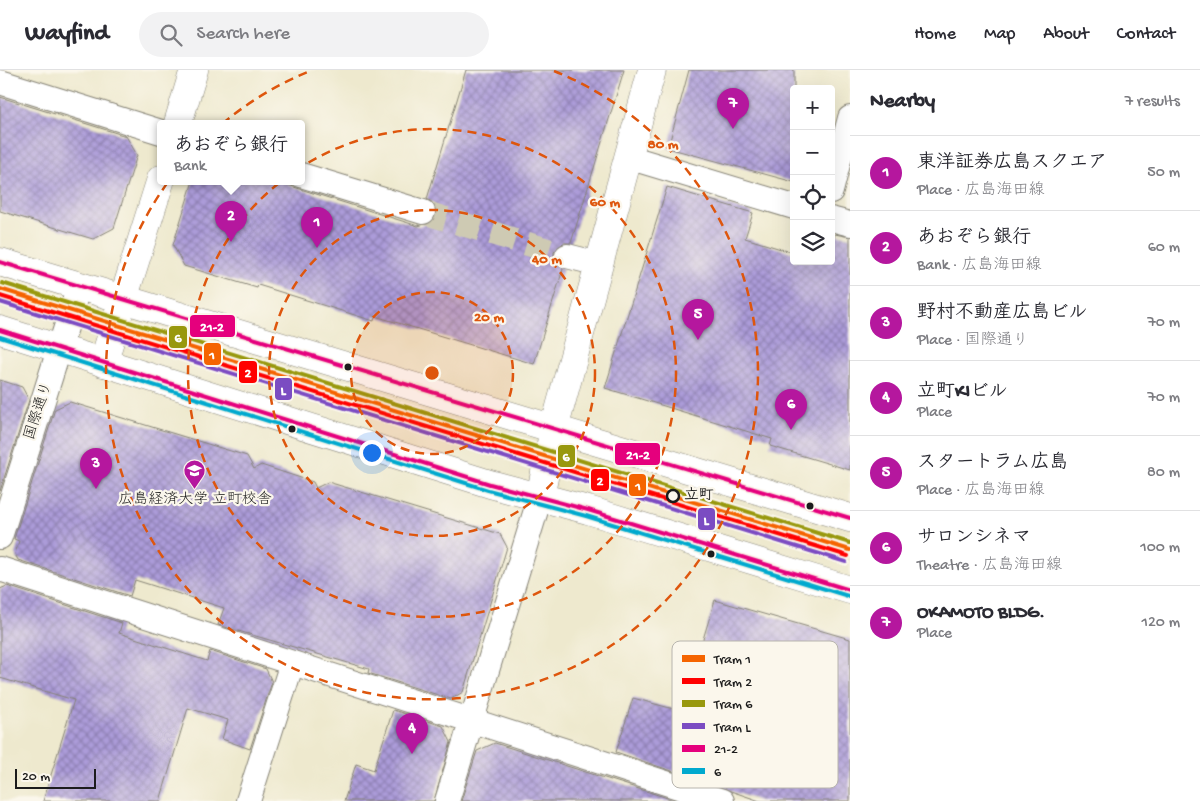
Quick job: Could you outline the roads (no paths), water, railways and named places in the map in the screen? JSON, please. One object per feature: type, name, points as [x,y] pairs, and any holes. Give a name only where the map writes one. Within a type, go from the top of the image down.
[{"type":"main road","points":[[179,120],[194,70]]},
{"type":"main road","points":[[540,497],[554,429],[652,70]]},
{"type":"main road","points":[[103,363],[159,185]]},
{"type":"main road","points":[[0,262],[850,518]]},
{"type":"main road","points":[[0,330],[540,497],[850,590]]},
{"type":"street","points":[[0,82],[157,131]]},
{"type":"street","points":[[835,175],[850,118]]},
{"type":"street","points":[[628,157],[790,207]]},
{"type":"street","points":[[305,177],[423,212]]},
{"type":"street","points":[[835,220],[850,224]]},
{"type":"street","points":[[567,256],[599,264]]},
{"type":"street","name":"国際通り","points":[[0,536],[79,286]]},
{"type":"street","points":[[447,801],[540,497]]},
{"type":"street","points":[[0,569],[672,785]]},
{"type":"street","points":[[248,801],[292,663]]},
{"type":"street","points":[[682,788],[722,801]]},
{"type":"tunnel","points":[[423,212],[567,256]]},
{"type":"tram line","name":"6","points":[[2,283],[850,543]]},
{"type":"tram line","name":"1","points":[[0,289],[850,550]]},
{"type":"tram line","name":"2","points":[[0,296],[848,556]]},
{"type":"tram line","name":"L","points":[[0,302],[846,562]]},
{"type":"place","name":"OKAMOTO BLDG.","points":[[733,129]]},
{"type":"place","name":"あおぞら銀行","points":[[231,242]]},
{"type":"place","name":"東洋証券広島スクエア","points":[[317,248]]},
{"type":"place","name":"スタートラム広島","points":[[698,340]]},
{"type":"place","name":"サロンシネマ","points":[[791,430]]},
{"type":"place","name":"野村不動産広島ビル","points":[[96,489]]},
{"type":"place","name":"広島経済大学 立町校舎","points":[[195,490]]},
{"type":"place","name":"立町","points":[[673,496]]},
{"type":"place","name":"立町KIビル","points":[[412,754]]}]
